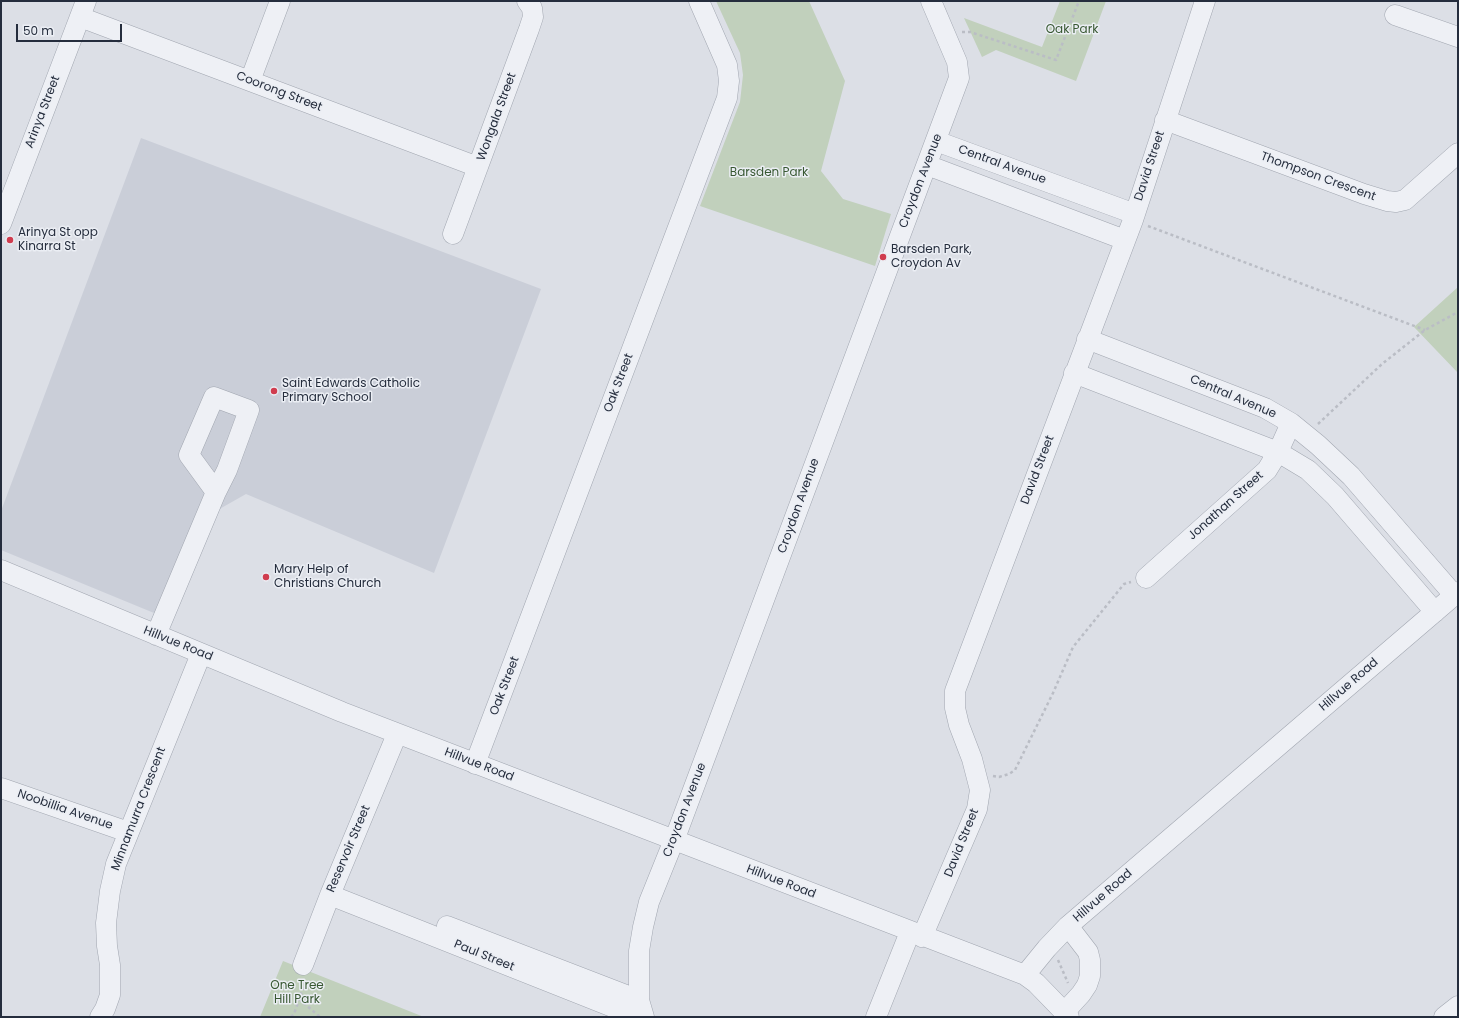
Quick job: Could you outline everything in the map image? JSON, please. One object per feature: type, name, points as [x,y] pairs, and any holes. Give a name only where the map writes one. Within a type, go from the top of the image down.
[{"type":"street","points":[[250,81],[280,1]]},
{"type":"street","name":"Wongala Street","points":[[453,234],[530,29],[533,17],[532,8],[527,1]]},
{"type":"street","name":"Oak Street","points":[[475,764],[727,98],[727,65],[699,1]]},
{"type":"street","name":"Croydon Avenue","points":[[640,1011],[639,951],[649,902],[674,841],[959,78],[957,62],[931,1]]},
{"type":"street","name":"David Street","points":[[876,1017],[977,809],[980,790],[977,775],[954,708],[955,691],[1134,217],[1205,1]]},
{"type":"street","name":"Coorong Street","points":[[83,9],[250,81],[478,167]]},
{"type":"street","name":"Arinya Street","points":[[1,224],[83,9]]},
{"type":"street","points":[[1395,15],[1458,37]]},
{"type":"street","name":"Thompson Crescent","points":[[1165,120],[1376,198],[1392,202],[1405,200],[1458,153]]},
{"type":"street","name":"Central Avenue","points":[[936,141],[1134,217]]},
{"type":"street","points":[[927,165],[1125,240]]},
{"type":"street","name":"Central Avenue","points":[[1087,339],[1265,408],[1298,429],[1351,476],[1456,593]]},
{"type":"street","points":[[1074,373],[1278,452],[1308,470],[1326,486],[1435,612]]},
{"type":"street","name":"Jonathan Street","points":[[1146,578],[1267,470],[1278,452],[1298,429]]},
{"type":"street","points":[[156,635],[216,492]]},
{"type":"street","name":"Hillvue Road","points":[[1,570],[397,734],[1025,975],[1047,948],[1068,926],[1456,593]]},
{"type":"street","name":"Minnamurra Crescent","points":[[100,1017],[105,1009],[110,995],[111,983],[106,923],[110,891],[116,864],[201,654]]},
{"type":"street","name":"Reservoir Street","points":[[303,965],[397,734]]},
{"type":"street","name":"Noobillia Avenue","points":[[1,788],[128,832]]},
{"type":"street","name":"Paul Street","points":[[333,889],[640,1011]]},
{"type":"street","points":[[1025,975],[1036,983],[1066,1014],[1070,1006],[1087,985],[1090,976],[1090,960],[1088,952],[1068,926]]},
{"type":"street","points":[[1444,1017],[1458,1006]]},
{"type":"path","points":[[945,34],[970,32],[1056,60],[1079,1]]},
{"type":"path","points":[[1134,217],[1425,330]]},
{"type":"path","points":[[1298,429],[1425,330],[1458,312]]},
{"type":"path","points":[[977,775],[999,777],[1009,774],[1015,770],[1053,693],[1073,647],[1124,584],[1146,578]]},
{"type":"path","points":[[291,1017],[294,1014],[308,975],[303,965]]},
{"type":"path","points":[[299,999],[320,1017]]},
{"type":"shaded area","name":"Saint Edwards Catholic Primary School","points":[[141,138],[541,289],[434,573],[246,494],[216,511],[171,620],[1,550],[1,511]]},
{"type":"green space","name":"Barsden Park","points":[[716,1],[809,1],[845,81],[821,171],[843,199],[891,214],[875,266],[700,206],[740,102],[743,75],[740,53]]},
{"type":"green space","name":"Oak Park","points":[[1060,1],[1106,1],[1076,81],[996,50],[982,57],[964,18],[1042,47]]},
{"type":"green space","points":[[1458,287],[1458,373],[1414,327]]},
{"type":"green space","name":"One Tree Hill Park","points":[[283,961],[424,1017],[260,1017]]},
{"type":"place","name":"Arinya St opp Kinarra St","points":[[10,240]]},
{"type":"place","name":"Barsden Park, Croydon Av","points":[[883,257]]},
{"type":"place","name":"Saint Edwards Catholic Primary School","points":[[274,391]]},
{"type":"place","name":"Mary Help of Christians Church","points":[[266,577]]}]
